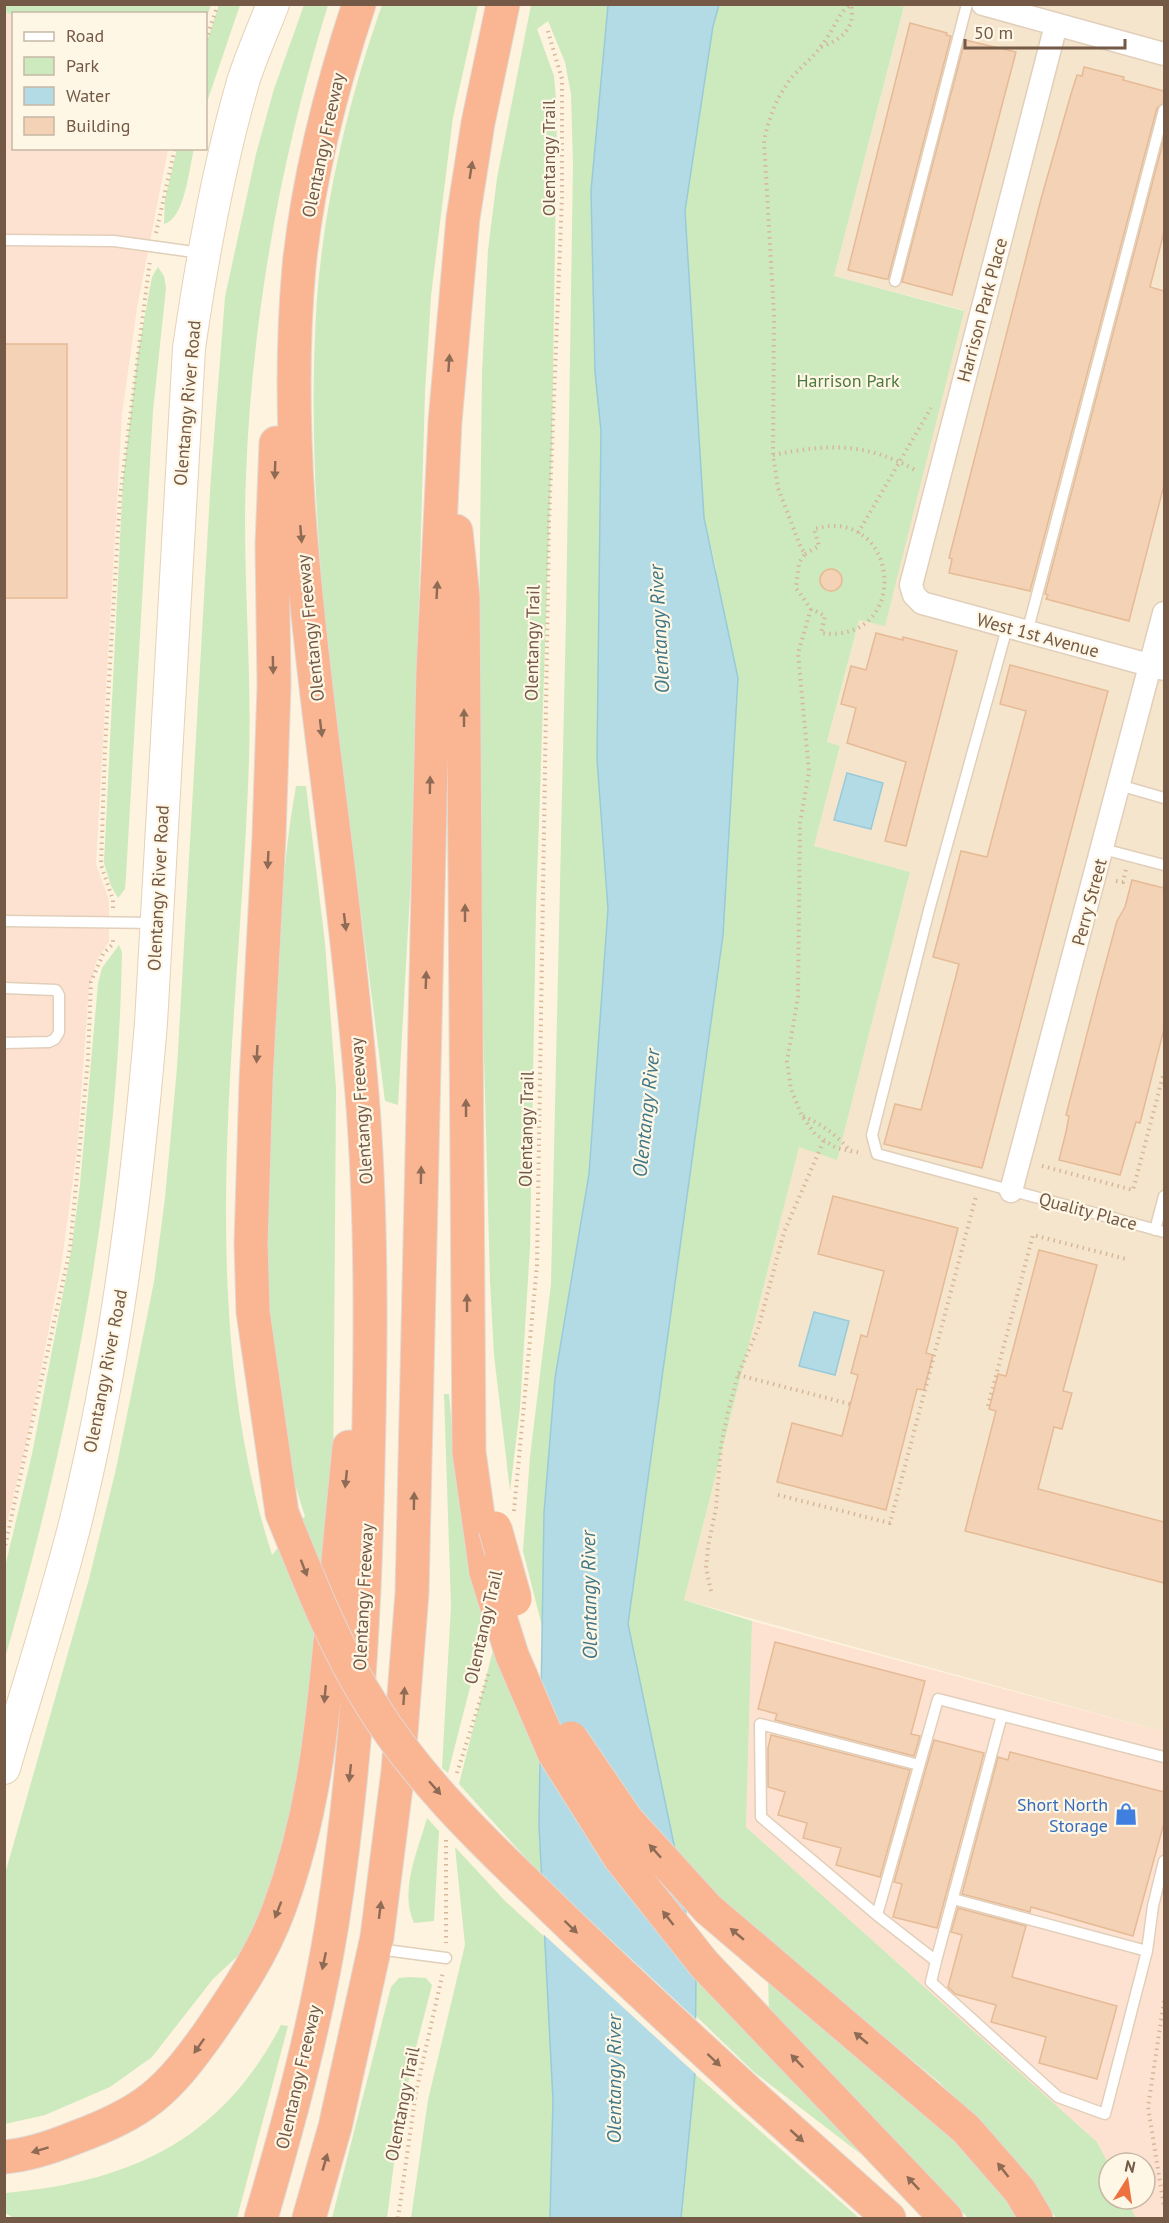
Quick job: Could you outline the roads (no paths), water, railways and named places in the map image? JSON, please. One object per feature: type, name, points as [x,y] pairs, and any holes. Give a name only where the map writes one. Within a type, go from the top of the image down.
[{"type":"highway","name":"Olentangy Freeway","points":[[261,2218],[291,2115],[331,1929],[344,1841],[365,1591],[370,1402],[369,1233],[362,1100],[348,952],[309,629],[296,474],[294,361],[299,266],[318,153],[334,86],[359,4]]},
{"type":"highway","points":[[309,2218],[335,2127],[375,1948],[398,1772],[411,1593],[433,673],[445,422],[463,218],[478,123],[503,4]]},
{"type":"highway","points":[[299,266],[275,451],[272,545],[274,686],[251,1243],[253,1312],[282,1513],[321,1611],[373,1707],[424,1776],[469,1828],[593,1948],[753,2097],[889,2218]]},
{"type":"highway","points":[[445,422],[463,597],[467,1362],[470,1452],[486,1572],[512,1655],[554,1753],[620,1858],[704,1964],[946,2218]]},
{"type":"highway","points":[[4,2157],[19,2156],[59,2144],[114,2124],[153,2098],[179,2075],[232,1998],[260,1950],[278,1911],[297,1855],[318,1760],[369,1233]]},
{"type":"highway","points":[[467,1362],[504,1523],[529,1650],[573,1743],[627,1820],[708,1909],[966,2129],[1020,2192],[1036,2218]]},
{"type":"main road","name":"Olentangy River Road","points":[[4,1768],[75,1520],[104,1387],[125,1261],[141,1135],[189,348],[203,253],[244,80],[273,4]]},
{"type":"street","points":[[983,4],[1164,54]]},
{"type":"street","name":"Harrison Park Place","points":[[914,595],[912,576],[1056,25]]},
{"type":"street","name":"West 1st Avenue","points":[[914,595],[922,603],[1158,667]]},
{"type":"street","name":"Perry Street","points":[[1011,1191],[1119,785],[1158,667],[1164,613]]},
{"type":"lane","points":[[895,281],[967,4]]},
{"type":"lane","points":[[1017,630],[1164,110]]},
{"type":"lane","points":[[4,240],[114,242],[203,253]]},
{"type":"lane","name":"Quality Place","points":[[1017,630],[929,910],[872,1135],[877,1154],[1160,1231]]},
{"type":"lane","points":[[1119,785],[1164,798]]},
{"type":"lane","points":[[1103,849],[1164,865]]},
{"type":"lane","points":[[4,921],[155,923]]},
{"type":"lane","points":[[4,988],[56,990],[59,1014],[59,1032],[55,1040],[4,1043]]},
{"type":"lane","points":[[1160,1231],[1164,1196]]},
{"type":"lane","points":[[877,1915],[938,1699],[1164,1757]]},
{"type":"lane","points":[[1002,1715],[932,1982],[1058,2097],[1105,2114],[1147,1951],[1153,1906],[1164,1861]]},
{"type":"lane","points":[[919,1765],[760,1724],[761,1818],[936,1961]]},
{"type":"lane","points":[[953,1899],[1147,1951]]},
{"type":"lane","points":[[375,1948],[446,1958]]},
{"type":"water","name":"Olentangy River","points":[[608,5],[719,5],[713,26],[685,211],[704,518],[738,678],[723,935],[628,1624],[676,1854],[696,1975],[695,2074],[681,2218],[550,2218],[553,2101],[539,1825],[544,1513],[555,1378],[589,1174],[608,909],[597,759],[601,431],[595,372],[591,191]]},
{"type":"water","points":[[847,773],[883,783],[871,829],[834,820]]},
{"type":"water","points":[[814,1312],[849,1321],[835,1375],[799,1366]]},
{"type":"place","name":"Short North Storage","points":[[1126,1814]]},
{"type":"park label","name":"Harrison Park","points":[[848,380]]}]
